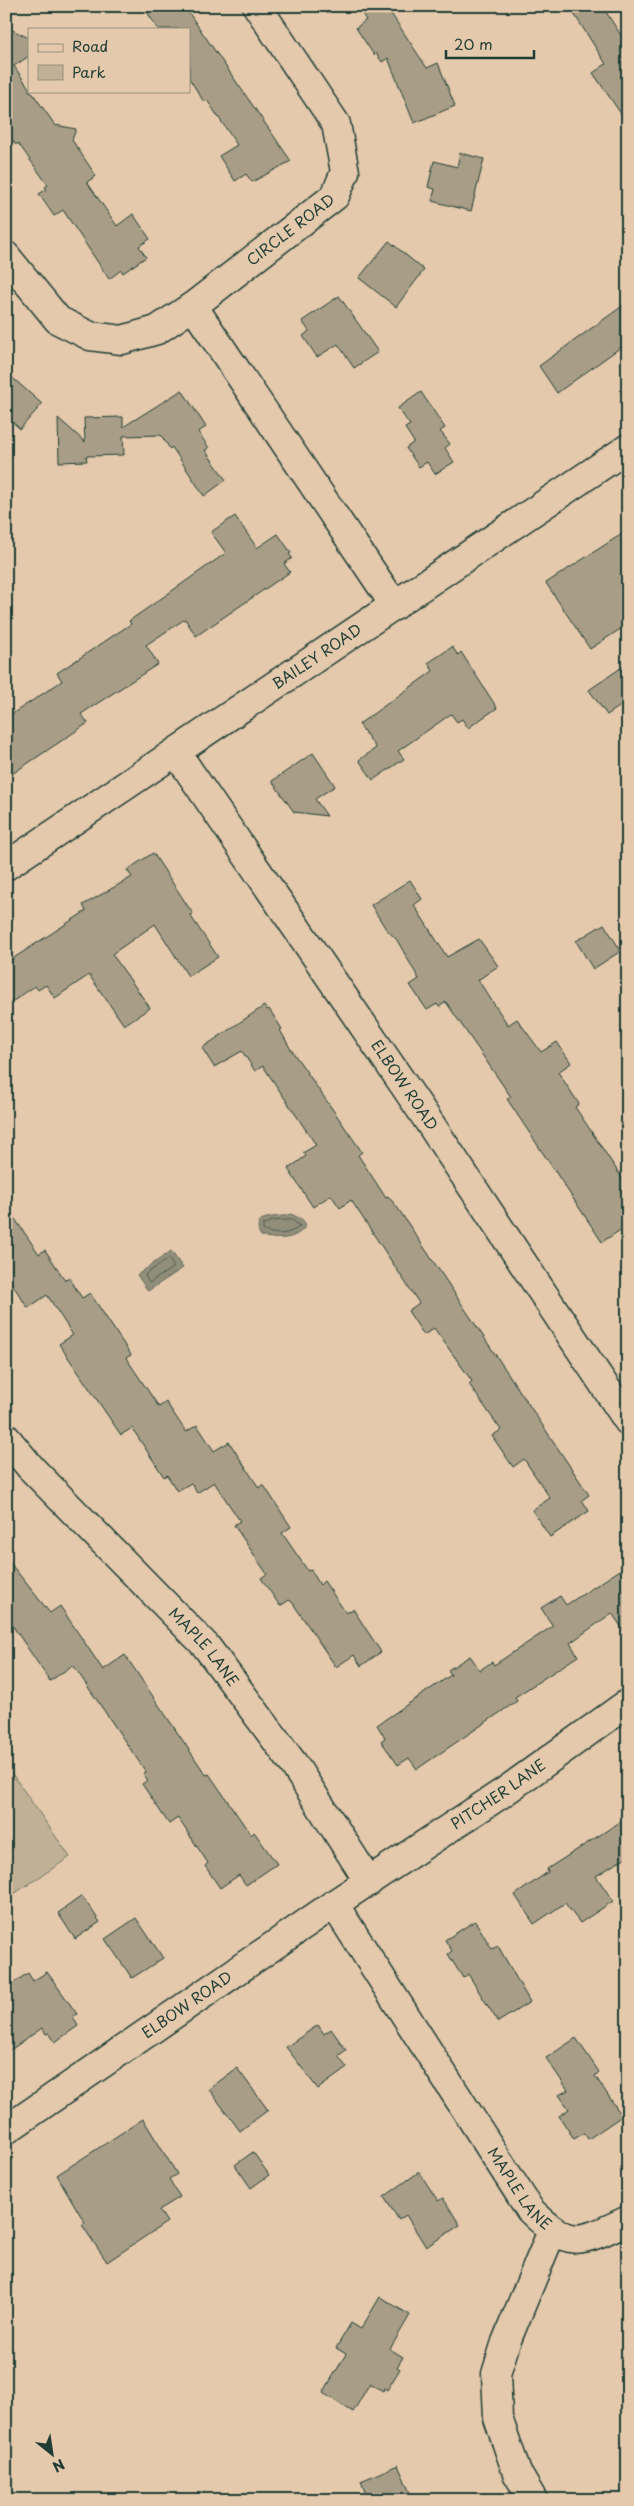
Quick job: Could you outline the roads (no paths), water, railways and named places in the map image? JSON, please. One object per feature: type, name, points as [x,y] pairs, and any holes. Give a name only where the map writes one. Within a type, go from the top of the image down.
[{"type":"street","name":"CIRCLE ROAD","points":[[6,256],[58,320],[90,336],[122,340],[157,330],[193,306],[335,196],[345,172],[336,124],[295,60],[257,6]]},
{"type":"street","points":[[193,306],[394,606]]},
{"type":"street","name":"BAILEY ROAD","points":[[6,866],[628,448]]},
{"type":"street","name":"ELBOW ROAD","points":[[176,752],[420,1107],[628,1421]]},
{"type":"street","name":"MAPLE LANE","points":[[6,1438],[31,1468],[206,1646],[293,1763],[369,1882]]},
{"type":"street","name":"PITCHER LANE","points":[[369,1882],[504,1792],[628,1704]]},
{"type":"street","name":"ELBOW ROAD","points":[[6,2130],[334,1904],[369,1882]]},
{"type":"street","name":"MAPLE LANE","points":[[334,1904],[530,2210],[552,2231],[506,2342],[496,2374],[498,2418],[517,2473],[533,2500]]},
{"type":"street","points":[[552,2231],[570,2239],[591,2237],[628,2220]]},
{"type":"water","points":[[291,1214],[303,1220],[306,1226],[302,1231],[285,1238],[261,1236],[258,1228],[261,1220]]},
{"type":"water","points":[[171,1251],[183,1268],[148,1291],[137,1275]]}]
